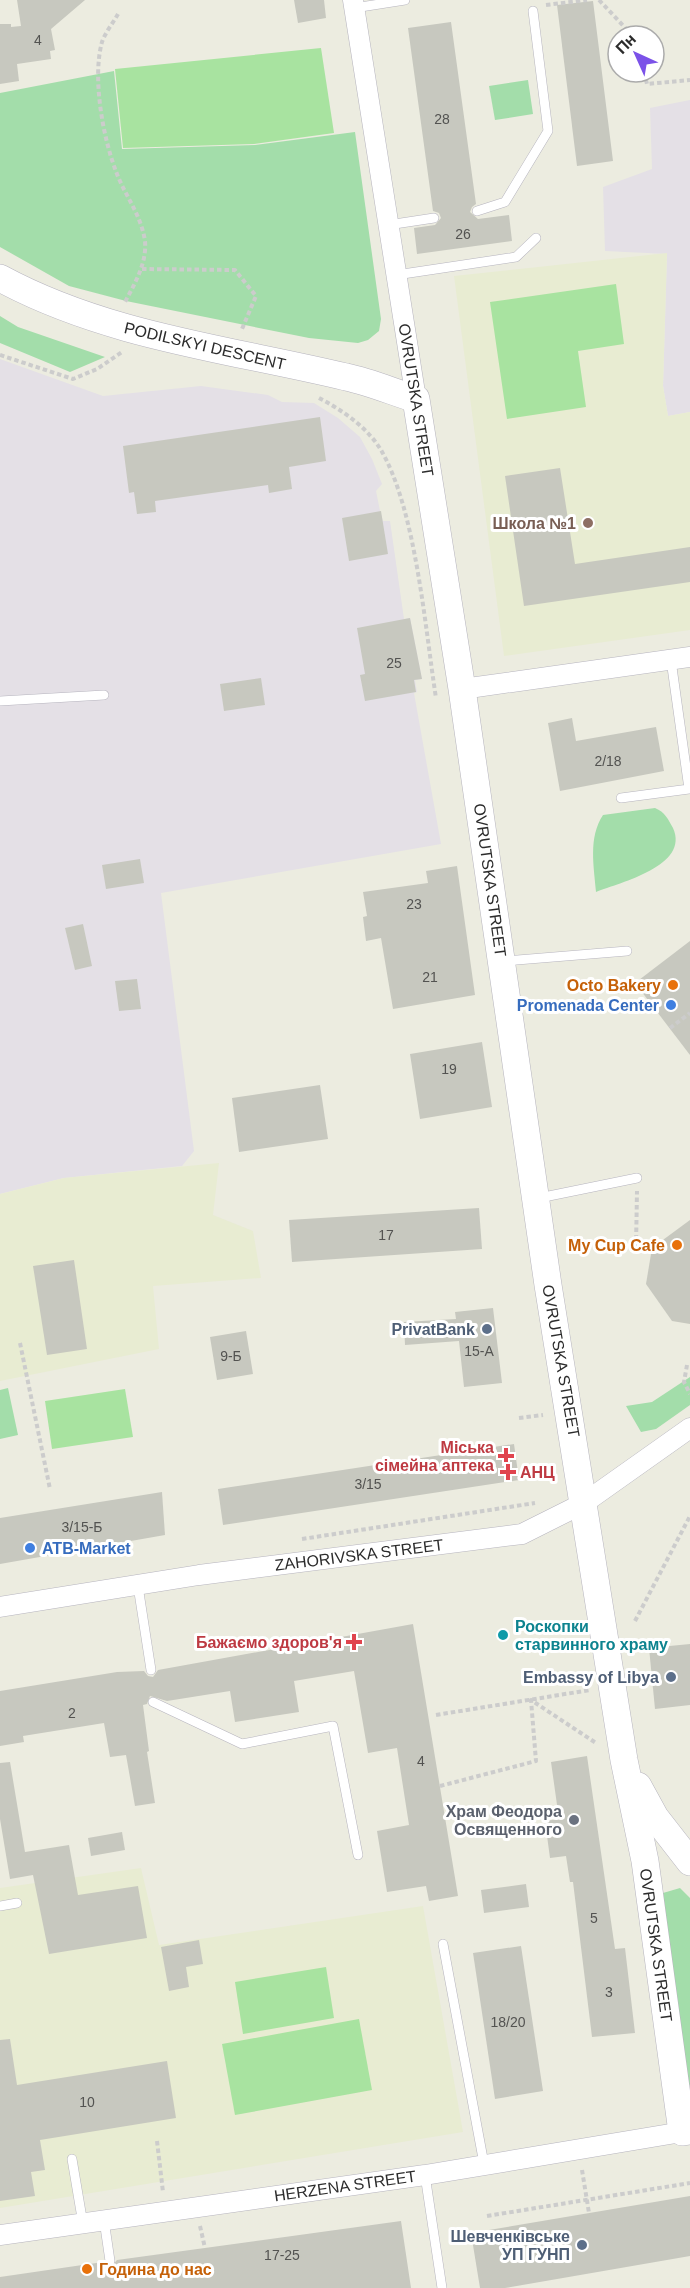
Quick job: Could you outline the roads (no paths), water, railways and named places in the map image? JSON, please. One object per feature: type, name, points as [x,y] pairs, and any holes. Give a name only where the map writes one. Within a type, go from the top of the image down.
[{"type":"street","name":"OVRUTSKA STREET","points":[[354,4],[462,689],[536,1199],[624,1760],[645,1861],[686,2131]]},
{"type":"street","name":"PODILSKYI DESCENT","points":[[0,278],[35,297],[85,316],[135,331],[349,377],[416,399]]},
{"type":"street","points":[[462,689],[681,658]]},
{"type":"street","name":"ZAHORIVSKA STREET","points":[[0,1607],[199,1575],[522,1534],[584,1503],[687,1433]]},
{"type":"street","name":"OVRUTSKA STREET","points":[[624,1760],[655,1817],[690,1862]]},
{"type":"street","name":"HERZENA STREET","points":[[0,2235],[425,2175],[686,2131]]},
{"type":"lane","points":[[354,4],[405,0]]},
{"type":"lane","points":[[477,211],[505,202],[548,131],[533,10]]},
{"type":"lane","points":[[388,225],[434,218]]},
{"type":"lane","points":[[396,275],[516,256],[536,238]]},
{"type":"lane","points":[[621,798],[689,789],[681,658]]},
{"type":"lane","points":[[0,701],[104,695]]},
{"type":"lane","points":[[502,962],[627,951]]},
{"type":"lane","points":[[536,1199],[637,1178]]},
{"type":"lane","points":[[138,1586],[151,1670]]},
{"type":"lane","points":[[153,1702],[242,1744],[333,1726],[358,1855]]},
{"type":"lane","points":[[0,1906],[17,1903]]},
{"type":"lane","points":[[443,1944],[484,2164]]},
{"type":"lane","points":[[72,2159],[83,2224]]},
{"type":"lane","points":[[425,2175],[442,2288]]},
{"type":"lane","points":[[104,2220],[110,2261]]},
{"type":"place","name":"Школа №1","points":[[588,523]]},
{"type":"place","name":"Octo Bakery","points":[[673,985]]},
{"type":"place","name":"Promenada Center","points":[[671,1005]]},
{"type":"place","name":"My Cup Cafe","points":[[677,1245]]},
{"type":"place","name":"PrivatBank","points":[[487,1329]]},
{"type":"place","name":"Міська сімейна аптека","points":[[506,1456]]},
{"type":"place","name":"АНЦ","points":[[508,1472]]},
{"type":"place","name":"ATB-Market","points":[[30,1548]]},
{"type":"place","name":"Роскопки старвинного храму","points":[[503,1635]]},
{"type":"place","name":"Бажаємо здоров'я","points":[[354,1642]]},
{"type":"place","name":"Embassy of Libya","points":[[671,1677]]},
{"type":"place","name":"Храм Феодора Освященного","points":[[574,1820]]},
{"type":"place","name":"Шевченківське УП ГУНП","points":[[582,2245]]},
{"type":"place","name":"Година до нас","points":[[87,2269]]}]
